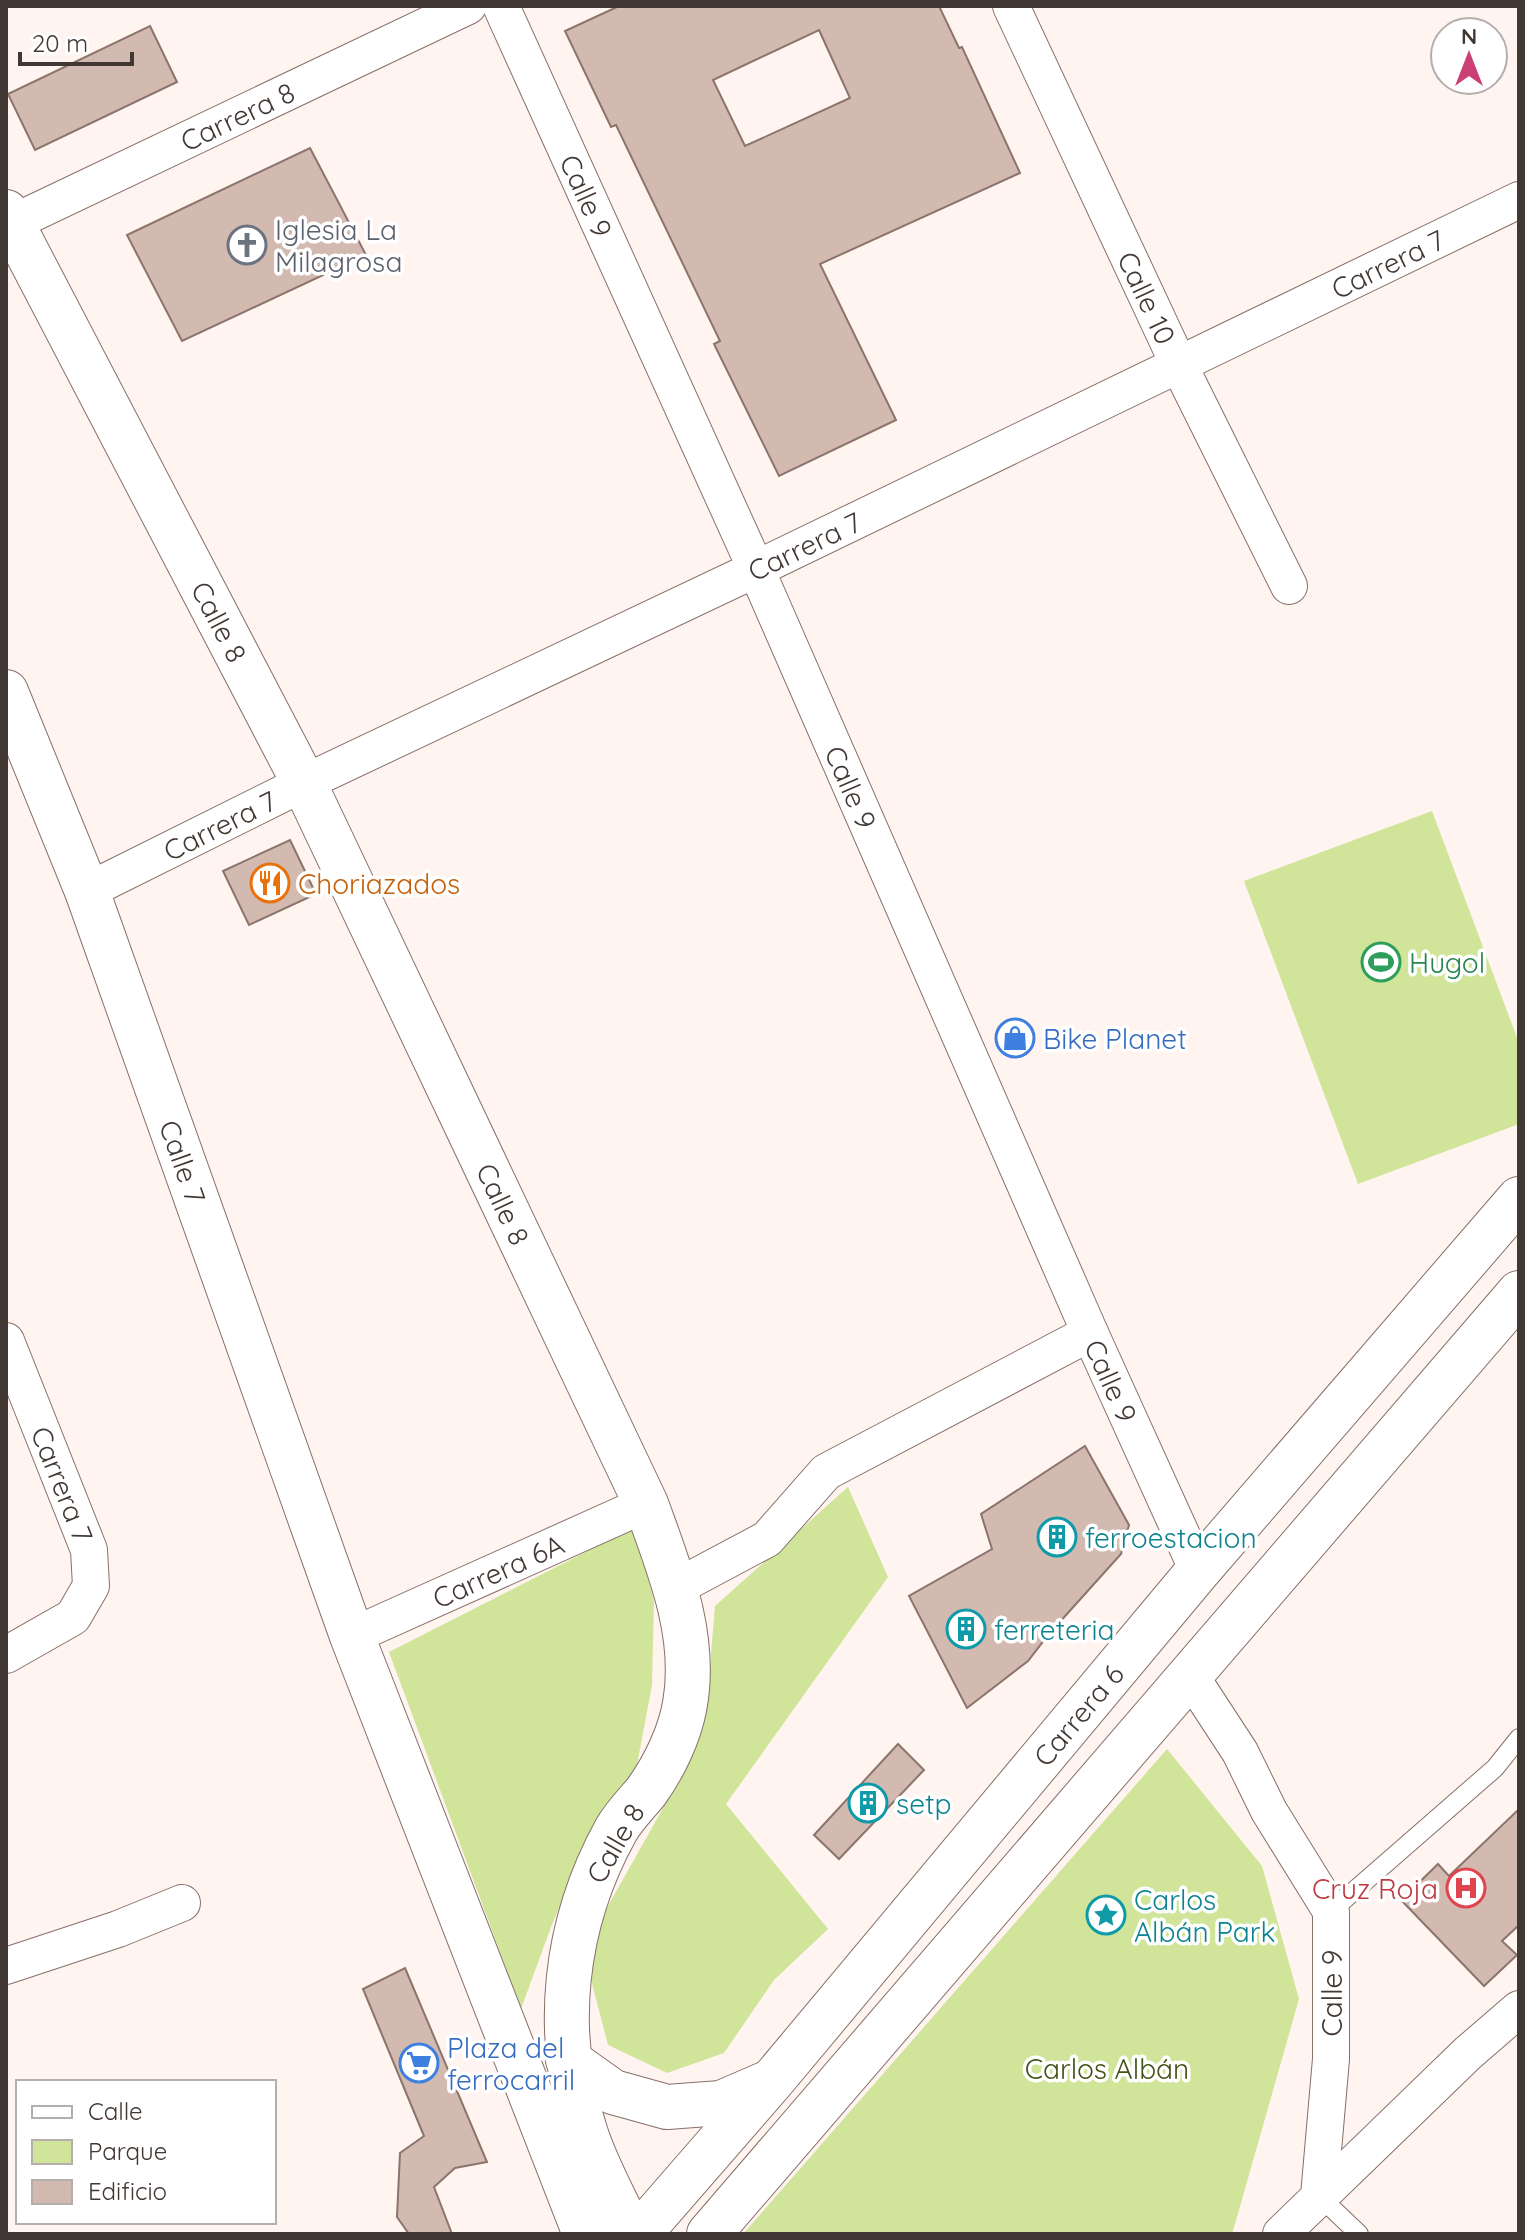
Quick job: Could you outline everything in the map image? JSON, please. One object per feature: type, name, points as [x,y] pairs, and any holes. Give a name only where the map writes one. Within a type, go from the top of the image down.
[{"type":"main road","name":"Calle 8","points":[[8,221],[304,783],[646,1504],[675,1588],[689,1650],[685,1705],[671,1749],[648,1789],[617,1827],[586,1892],[567,1978],[568,2060],[586,2135],[631,2234]]},
{"type":"main road","name":"Calle 7","points":[[6,692],[87,891],[352,1636],[585,2234]]},
{"type":"main road","name":"Carrera 6","points":[[639,2234],[772,2081],[1198,1571],[1519,1199]]},
{"type":"main road","points":[[709,2234],[1519,1293]]},
{"type":"main road","points":[[568,2060],[613,2092],[667,2107],[721,2103],[772,2081]]},
{"type":"street","name":"Carrera 8","points":[[8,221],[468,6]]},
{"type":"street","name":"Calle 9","points":[[501,6],[756,569],[1090,1333],[1198,1571]]},
{"type":"street","name":"Calle 10","points":[[1011,6],[1178,363],[1289,586]]},
{"type":"street","name":"Carrera 7","points":[[87,891],[304,783],[756,569],[1519,200]]},
{"type":"street","points":[[675,1588],[767,1539],[826,1472],[1090,1333]]},
{"type":"street","name":"Carrera 7","points":[[6,1341],[89,1550],[91,1586],[73,1617],[6,1655]]},
{"type":"street","name":"Carrera 6A","points":[[352,1636],[646,1504]]},
{"type":"street","name":"Calle 9","points":[[1191,1677],[1240,1752],[1269,1811],[1331,1911],[1331,2059],[1319,2196]]},
{"type":"street","points":[[6,1966],[118,1929],[182,1903]]},
{"type":"street","points":[[1281,2234],[1468,2053],[1519,2009]]},
{"type":"lane","points":[[1331,1911],[1495,1768],[1519,1738]]},
{"type":"lane","points":[[1319,2196],[1359,2234]]},
{"type":"green space","name":"Hugol","points":[[1432,811],[1519,1043],[1519,1124],[1358,1184],[1244,881]]},
{"type":"green space","points":[[848,1487],[888,1577],[726,1804],[828,1929],[774,1980],[724,2053],[667,2073],[608,2045],[590,1976],[604,1913],[667,1801],[706,1713],[715,1606]]},
{"type":"green space","points":[[635,1527],[654,1601],[652,1685],[637,1765],[588,1839],[521,2009],[389,1652]]},
{"type":"green space","name":"Carlos Albán","points":[[1167,1749],[1262,1866],[1299,1999],[1233,2231],[1230,2234],[743,2234]]},
{"type":"building","points":[[619,6],[939,6],[959,48],[962,47],[1020,173],[820,264],[896,420],[779,476],[714,344],[720,341],[616,125],[611,127],[565,31]],"holes":[[[819,30],[850,98],[745,146],[713,80]]]},
{"type":"building","points":[[150,26],[177,82],[35,150],[8,94]]},
{"type":"building","name":"Iglesia La Milagrosa","points":[[310,148],[366,255],[182,341],[127,235]]},
{"type":"building","name":"Choriazados","points":[[290,840],[316,894],[249,925],[223,871]]},
{"type":"building","points":[[1085,1446],[1129,1525],[1121,1554],[1028,1661],[967,1708],[909,1596],[992,1549],[981,1514]]},
{"type":"building","name":"setp","points":[[898,1744],[924,1770],[839,1859],[814,1835]]},
{"type":"building","name":"Cruz Roja","points":[[1519,1809],[1519,1925],[1502,1941],[1517,1955],[1484,1986],[1401,1900],[1438,1864],[1449,1876]]},
{"type":"building","name":"Plaza del ferrocarril","points":[[405,1968],[487,2162],[455,2168],[434,2187],[452,2234],[409,2234],[397,2217],[400,2153],[424,2136],[363,1989]]},
{"type":"place","name":"Iglesia La Milagrosa","points":[[247,245]]},
{"type":"place","name":"Choriazados","points":[[270,883]]},
{"type":"place","name":"Hugol","points":[[1381,962]]},
{"type":"place","name":"Bike Planet","points":[[1015,1038]]},
{"type":"place","name":"ferroestacion","points":[[1057,1537]]},
{"type":"place","name":"ferreteria","points":[[966,1629]]},
{"type":"place","name":"setp","points":[[868,1803]]},
{"type":"place","name":"Cruz Roja","points":[[1466,1888]]},
{"type":"place","name":"Carlos Albán Park","points":[[1106,1915]]},
{"type":"place","name":"Plaza del ferrocarril","points":[[419,2063]]}]
